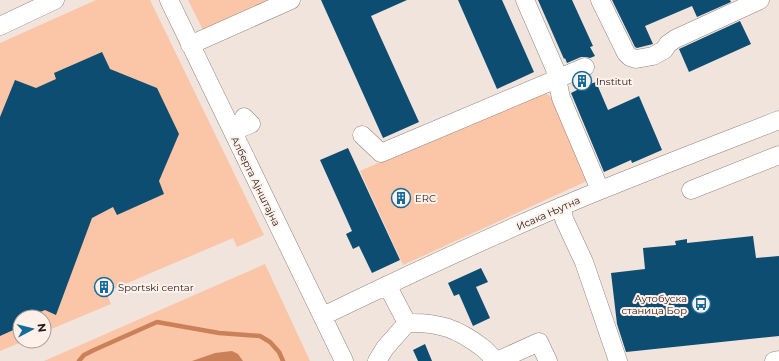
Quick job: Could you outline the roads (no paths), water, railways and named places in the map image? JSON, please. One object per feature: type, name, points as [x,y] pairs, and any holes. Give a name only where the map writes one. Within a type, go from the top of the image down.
[{"type":"street","points":[[0,26],[55,0]]},
{"type":"street","name":"Алберта Ајнштајна","points":[[168,0],[344,361]]},
{"type":"street","points":[[190,45],[291,0]]},
{"type":"street","points":[[525,0],[555,69],[561,98],[600,190]]},
{"type":"street","points":[[600,0],[626,53],[636,59],[653,56],[664,50],[668,44],[675,39],[760,0]]},
{"type":"street","points":[[362,135],[381,153],[585,67]]},
{"type":"street","points":[[233,131],[251,124],[244,117]]},
{"type":"street","name":"Исака Њутна","points":[[323,316],[387,285],[562,206],[779,120]]},
{"type":"street","points":[[691,190],[779,155]]},
{"type":"street","points":[[562,206],[564,219],[584,262],[618,361]]},
{"type":"street","points":[[387,285],[406,323]]},
{"type":"street","points":[[377,361],[385,348],[406,323],[426,323],[446,327],[470,339],[497,361],[539,342],[548,361]]},
{"type":"street","points":[[774,361],[779,360]]},
{"type":"waterway","points":[[79,361],[84,355],[157,322],[219,333],[260,336],[270,342],[279,352],[283,361]]},
{"type":"place","name":"Institut","points":[[582,81]]},
{"type":"place","name":"ERC","points":[[401,198]]},
{"type":"place","name":"Sportski centar","points":[[104,287]]},
{"type":"place","name":"Аутобуска станица Бор","points":[[701,304]]}]
